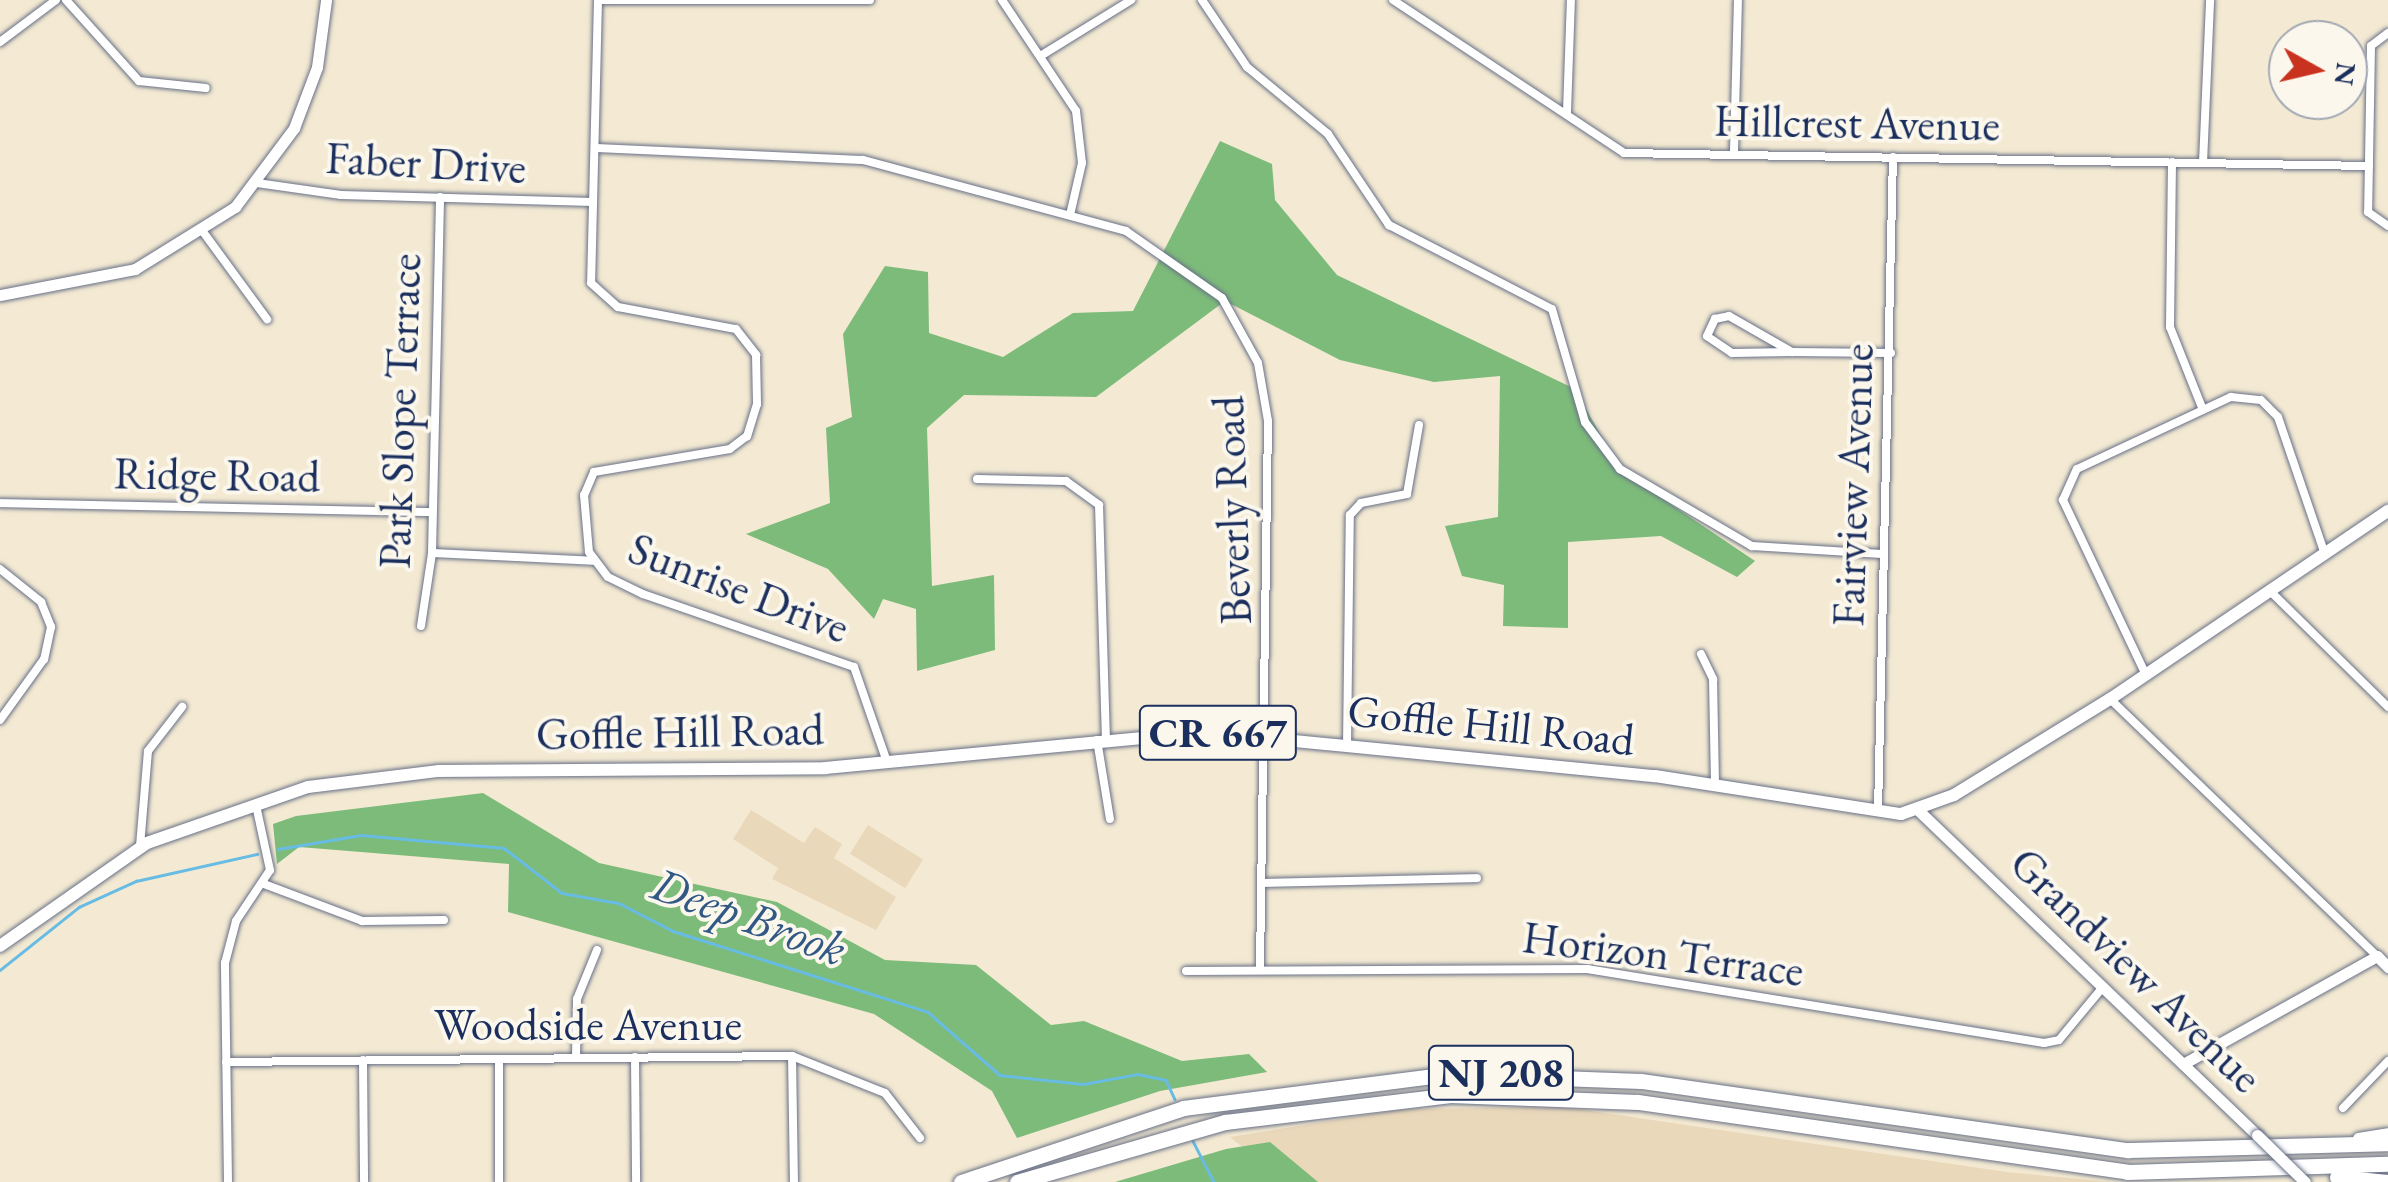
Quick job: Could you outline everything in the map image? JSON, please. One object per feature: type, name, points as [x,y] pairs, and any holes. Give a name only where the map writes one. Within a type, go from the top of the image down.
[{"type":"highway","name":"NJ 208","points":[[961,1182],[1202,1104],[1450,1074],[1640,1081],[2050,1144],[2280,1152],[2388,1143]]},
{"type":"highway","name":"NJ 208","points":[[1017,1182],[1264,1114],[1488,1094],[1656,1104],[2087,1169],[2278,1173],[2388,1164]]},
{"type":"highway","points":[[2278,1173],[2387,1182]]},
{"type":"main road","name":"Goffle Hill Road","points":[[0,946],[140,846],[324,784],[439,771],[887,762],[1102,739],[1268,738],[1714,786],[1878,816],[1918,810],[2147,676],[2388,512]]},
{"type":"street","points":[[0,42],[56,0]]},
{"type":"street","points":[[66,0],[139,81],[206,88]]},
{"type":"street","points":[[0,295],[116,276],[204,232],[256,183],[311,89],[326,0]]},
{"type":"street","points":[[598,0],[870,0]]},
{"type":"street","name":"Sunrise Drive","points":[[598,0],[590,275],[601,297],[726,323],[745,337],[757,365],[756,414],[739,444],[612,464],[588,479],[594,561],[608,576],[721,626],[854,667],[887,762]]},
{"type":"street","points":[[1002,0],[1042,55],[1080,122],[1070,215]]},
{"type":"street","points":[[1042,55],[1131,0]]},
{"type":"street","points":[[1202,0],[1247,67],[1328,134],[1389,225],[1552,309],[1584,422],[1620,469],[1752,546],[1882,554]]},
{"type":"street","name":"Hillcrest Avenue","points":[[1393,0],[1567,112],[1592,139],[1624,153],[2369,166]]},
{"type":"street","points":[[1567,112],[1572,0]]},
{"type":"street","points":[[1734,152],[1738,0]]},
{"type":"street","points":[[2203,163],[2210,0]]},
{"type":"street","points":[[2388,34],[2371,46],[2368,212],[2388,226]]},
{"type":"street","name":"Beverly Road","points":[[594,148],[843,156],[1070,215],[1146,239],[1198,274],[1233,314],[1258,363],[1268,421],[1268,738],[1260,969]]},
{"type":"street","name":"Fairview Avenue","points":[[1878,816],[1882,554],[1891,353],[1892,157]]},
{"type":"street","points":[[2172,162],[2170,327],[2203,410]]},
{"type":"street","name":"Faber Drive","points":[[256,183],[440,198],[593,202]]},
{"type":"street","name":"Park Slope Terrace","points":[[421,626],[432,554],[440,198]]},
{"type":"street","points":[[204,232],[267,320]]},
{"type":"street","points":[[1792,352],[1730,316],[1715,319],[1707,336],[1732,353],[1891,353]]},
{"type":"street","points":[[2147,676],[2062,491],[2077,470],[2240,396],[2275,412],[2325,554]]},
{"type":"street","points":[[1347,746],[1350,515],[1361,504],[1407,494],[1419,424]]},
{"type":"street","points":[[976,479],[1066,481],[1099,505],[1102,739],[1110,819]]},
{"type":"street","name":"Ridge Road","points":[[0,503],[432,512]]},
{"type":"street","points":[[432,554],[594,561]]},
{"type":"street","points":[[0,569],[41,602],[52,627],[44,658],[0,720]]},
{"type":"street","points":[[2271,592],[2388,706]]},
{"type":"street","points":[[1700,654],[1713,679],[1714,786]]},
{"type":"street","points":[[2110,699],[2388,967]]},
{"type":"street","points":[[140,846],[148,751],[182,707]]},
{"type":"street","points":[[228,1182],[228,940],[264,884],[269,860],[256,804]]},
{"type":"street","name":"Grandview Avenue","points":[[1918,810],[2305,1182]]},
{"type":"street","points":[[1264,883],[1476,878]]},
{"type":"street","points":[[264,884],[362,921],[444,920]]},
{"type":"street","points":[[576,1058],[577,998],[597,950]]},
{"type":"street","points":[[2184,1064],[2377,956]]},
{"type":"street","name":"Horizon Terrace","points":[[1186,971],[1586,968],[2044,1043],[2058,1040],[2102,986]]},
{"type":"street","points":[[792,1056],[794,1182]]},
{"type":"street","name":"Woodside Avenue","points":[[226,1062],[792,1056],[885,1092],[920,1138]]},
{"type":"street","points":[[634,1057],[636,1182]]},
{"type":"street","points":[[499,1058],[499,1182]]},
{"type":"street","points":[[363,1060],[364,1182]]},
{"type":"street","points":[[2342,1108],[2388,1061]]},
{"type":"street","points":[[2280,1152],[2388,1133]]},
{"type":"shaded area","points":[[751,810],[804,843],[815,827],[842,844],[834,858],[896,897],[876,930],[772,879],[778,868],[733,839]]},
{"type":"shaded area","points":[[868,825],[923,859],[905,888],[850,854]]},
{"type":"shaded area","points":[[1564,1107],[2007,1172],[2111,1182],[1285,1182],[1230,1137],[1403,1109]]},
{"type":"green space","points":[[1220,141],[1272,164],[1275,200],[1337,275],[1575,389],[1620,470],[1755,561],[1737,577],[1661,536],[1568,542],[1568,628],[1503,626],[1504,585],[1462,576],[1445,526],[1498,517],[1500,376],[1434,382],[1340,360],[1225,301],[1096,397],[964,395],[927,428],[932,586],[994,575],[995,650],[917,671],[916,609],[883,599],[874,619],[828,569],[746,534],[830,503],[826,428],[852,417],[843,334],[885,266],[928,272],[929,333],[1003,357],[1073,313],[1133,311]]},
{"type":"green space","points":[[483,793],[599,863],[777,902],[885,960],[976,965],[1051,1025],[1084,1021],[1182,1061],[1249,1054],[1267,1072],[1160,1091],[1017,1138],[992,1091],[874,1014],[508,912],[509,864],[299,847],[277,864],[273,824],[296,816]]},
{"type":"green space","points":[[1270,1142],[1318,1182],[1115,1182],[1226,1149]]},
{"type":"waterway","name":"Deep Brook","points":[[278,849],[361,835],[504,848],[562,893],[619,903],[673,931],[928,1012],[1000,1075],[1083,1084],[1138,1074],[1166,1080],[1175,1099]]},
{"type":"waterway","name":"Deep Brook","points":[[0,970],[79,907],[136,881],[257,854]]},
{"type":"waterway","name":"Deep Brook","points":[[1193,1141],[1214,1182]]}]
